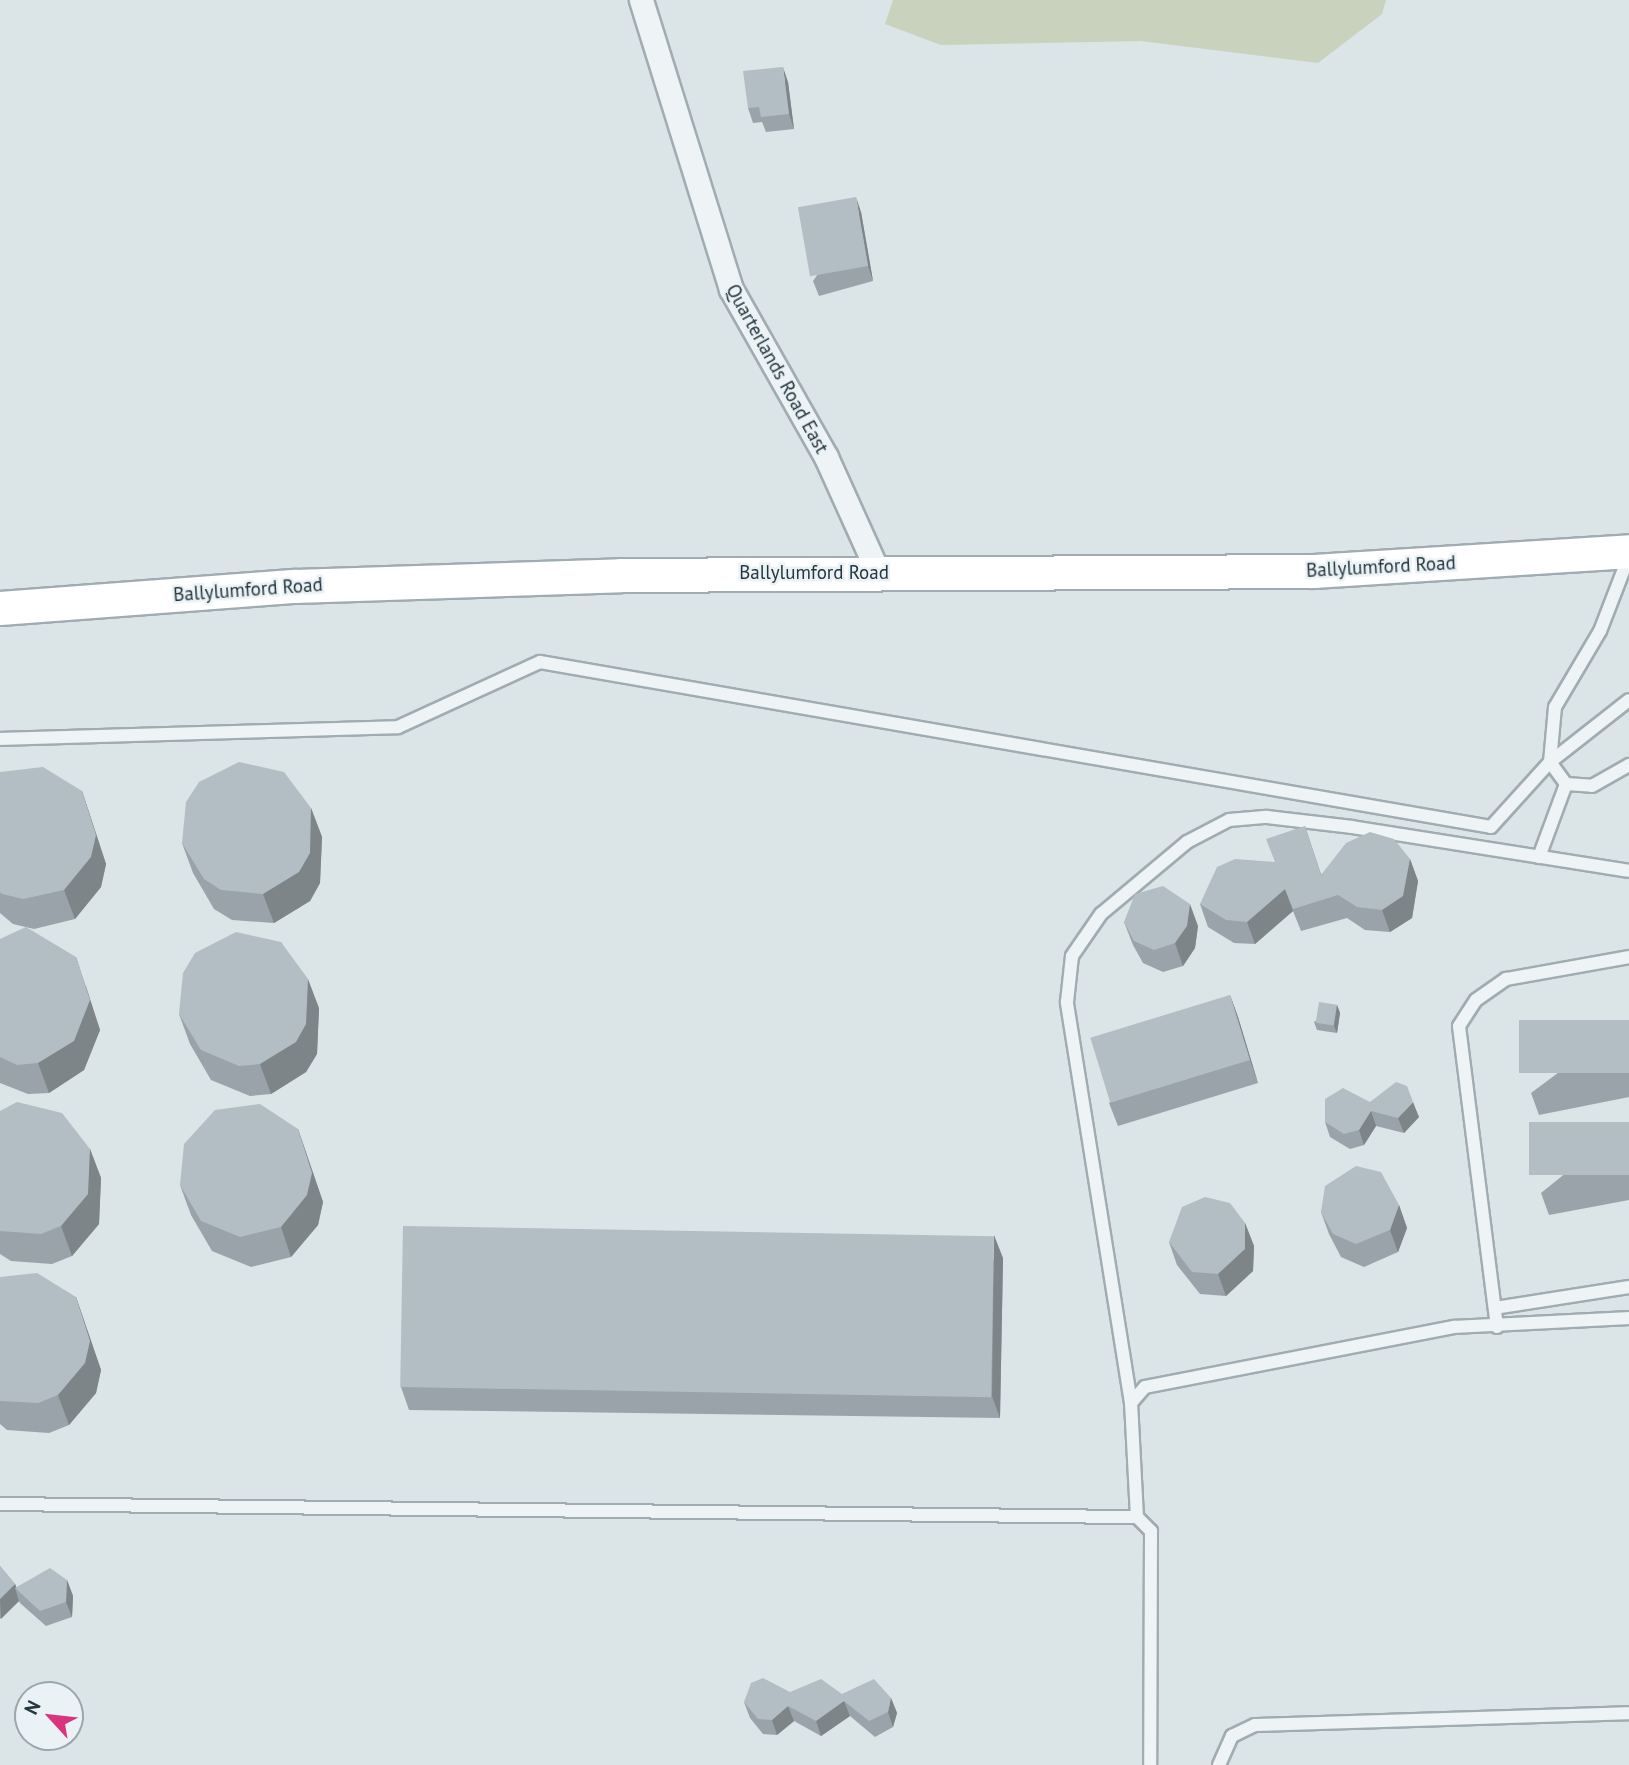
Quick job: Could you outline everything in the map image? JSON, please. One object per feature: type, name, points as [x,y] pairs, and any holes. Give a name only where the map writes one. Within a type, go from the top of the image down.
[{"type":"main road","name":"Ballylumford Road","points":[[0,608],[295,586],[878,572],[1314,571],[1629,551]]},
{"type":"street","name":"Quarterlands Road East","points":[[641,0],[731,289],[827,457],[878,572]]},
{"type":"lane","points":[[1629,556],[1600,631],[1555,706],[1550,762],[1566,784],[1592,786],[1629,765]]},
{"type":"lane","points":[[0,739],[398,727],[540,662],[1490,827],[1550,762],[1629,700]]},
{"type":"lane","points":[[1539,857],[1566,784]]},
{"type":"lane","points":[[1150,1765],[1151,1531],[1137,1517],[1131,1402],[1067,1002],[1072,956],[1083,938],[1166,858],[1229,820],[1328,824],[1629,871]]},
{"type":"lane","points":[[1497,1327],[1459,1026],[1476,1000],[1506,979],[1629,957]]},
{"type":"lane","points":[[1495,1308],[1629,1287]]},
{"type":"lane","points":[[1131,1402],[1145,1387],[1454,1327],[1497,1327],[1629,1318]]},
{"type":"lane","points":[[0,1504],[1137,1517]]},
{"type":"lane","points":[[1219,1765],[1232,1736],[1255,1725],[1629,1713]]},
{"type":"green space","points":[[893,0],[1386,0],[1382,14],[1318,63],[1141,41],[941,45],[885,24]]},
{"type":"building","points":[[783,67],[789,114],[761,117],[759,107],[748,108],[743,71]]},
{"type":"building","points":[[856,197],[868,266],[810,276],[798,207]]},
{"type":"building","points":[[239,762],[284,772],[311,808],[310,853],[299,872],[263,894],[221,890],[204,879],[182,843],[186,802],[199,782]]},
{"type":"building","points":[[43,767],[82,791],[96,835],[91,857],[64,890],[23,899],[0,892],[0,772]]},
{"type":"building","points":[[1305,826],[1321,875],[1346,843],[1370,832],[1394,839],[1410,859],[1403,896],[1382,910],[1357,907],[1338,895],[1293,909],[1285,889],[1247,922],[1226,920],[1200,904],[1217,867],[1235,859],[1275,862],[1266,839]]},
{"type":"building","points":[[1163,886],[1190,904],[1187,926],[1175,943],[1154,950],[1134,941],[1124,922],[1135,894]]},
{"type":"building","points":[[26,927],[76,957],[90,1000],[74,1041],[38,1063],[17,1065],[0,1057],[0,939]]},
{"type":"building","points":[[236,932],[281,942],[308,979],[306,1024],[296,1042],[260,1064],[239,1066],[201,1050],[179,1014],[183,973],[195,953]]},
{"type":"building","points":[[1230,995],[1250,1060],[1110,1103],[1090,1038]]},
{"type":"building","points":[[1319,1002],[1337,1005],[1333,1026],[1316,1023]]},
{"type":"building","points":[[1519,1020],[1629,1020],[1629,1073],[1519,1073]]},
{"type":"building","points":[[1396,1082],[1407,1086],[1413,1102],[1398,1118],[1371,1111],[1359,1130],[1344,1134],[1325,1122],[1325,1099],[1343,1088],[1370,1102]]},
{"type":"building","points":[[17,1102],[62,1113],[90,1149],[88,1194],[61,1226],[41,1234],[0,1231],[0,1111]]},
{"type":"building","points":[[260,1104],[298,1129],[312,1173],[307,1195],[281,1227],[240,1237],[201,1221],[180,1185],[184,1144],[215,1110]]},
{"type":"building","points":[[1529,1122],[1629,1122],[1629,1175],[1529,1175]]},
{"type":"building","points":[[1356,1166],[1381,1172],[1399,1205],[1390,1230],[1356,1244],[1333,1234],[1321,1212],[1325,1186]]},
{"type":"building","points":[[1205,1197],[1230,1203],[1245,1223],[1245,1249],[1218,1274],[1192,1272],[1169,1242],[1182,1207]]},
{"type":"building","points":[[403,1226],[994,1236],[991,1397],[400,1387]]},
{"type":"building","points":[[37,1273],[76,1297],[90,1341],[85,1363],[58,1395],[38,1403],[0,1401],[0,1277]]},
{"type":"building","points":[[0,1566],[15,1584],[0,1599]]},
{"type":"building","points":[[50,1568],[67,1580],[66,1602],[40,1611],[15,1588]]},
{"type":"building","points":[[763,1678],[790,1692],[821,1679],[842,1694],[874,1679],[891,1698],[888,1712],[869,1721],[844,1701],[816,1721],[788,1706],[772,1720],[758,1719],[744,1702],[751,1683]]}]
